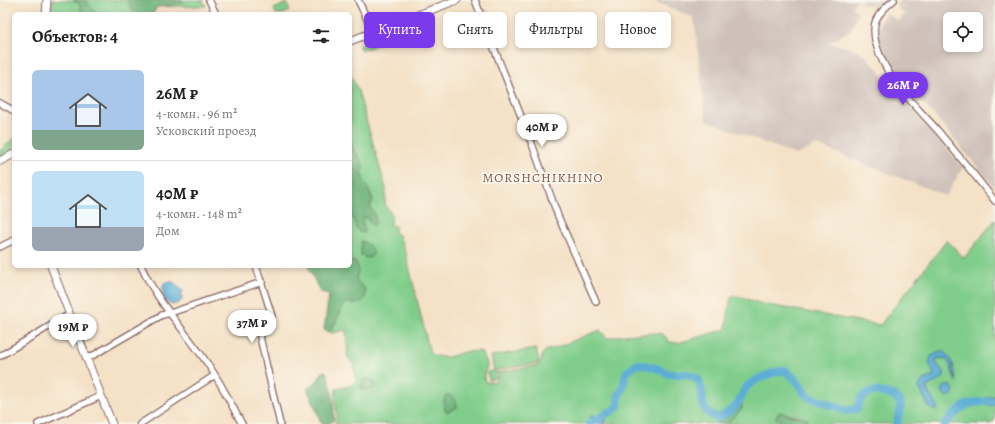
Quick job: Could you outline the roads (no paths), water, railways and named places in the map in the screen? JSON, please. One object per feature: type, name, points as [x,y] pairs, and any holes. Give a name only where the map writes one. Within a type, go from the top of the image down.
[{"type":"street","points":[[46,12],[47,0]]},
{"type":"street","points":[[209,0],[215,12]]},
{"type":"street","points":[[358,0],[364,13]]},
{"type":"street","points":[[426,12],[458,0]]},
{"type":"street","points":[[475,0],[532,144],[558,216],[596,302]]},
{"type":"street","points":[[894,0],[877,18],[874,27],[875,39],[883,65],[895,83],[951,146],[995,201]]},
{"type":"street","points":[[352,39],[364,35]]},
{"type":"street","points":[[0,103],[12,110]]},
{"type":"street","points":[[0,161],[12,155]]},
{"type":"street","points":[[0,247],[12,241]]},
{"type":"street","points":[[52,268],[112,424]]},
{"type":"street","points":[[142,268],[170,313],[215,375],[242,424]]},
{"type":"street","points":[[257,268],[272,316],[260,337],[280,424]]},
{"type":"street","points":[[87,359],[162,314],[170,313],[262,282]]},
{"type":"street","points":[[0,356],[70,314]]},
{"type":"street","points":[[140,424],[215,375]]},
{"type":"street","points":[[38,424],[101,396]]},
{"type":"water","points":[[170,281],[176,284],[183,291],[181,295],[182,299],[179,303],[172,305],[166,301],[163,296],[164,283]]},
{"type":"water","points":[[943,351],[953,365],[956,382],[951,367],[946,359],[936,359],[936,363],[944,372],[944,377],[926,387],[938,408],[936,411],[929,407],[919,387],[922,381],[933,376],[933,371],[929,364],[931,356]]},
{"type":"water","points":[[946,386],[950,386],[952,387],[952,395],[946,396],[943,393],[943,389]]},
{"type":"water","points":[[995,396],[995,405],[983,405],[978,400]]},
{"type":"water","points":[[612,410],[606,418],[605,424],[590,423],[590,417],[594,415],[596,417]]},
{"type":"waterway","points":[[589,424],[618,406],[619,395],[623,388],[626,373],[636,365],[641,364],[656,368],[669,374],[687,374],[698,379],[702,391],[704,406],[710,414],[717,418],[734,408],[745,389],[752,383],[769,375],[785,370],[796,380],[807,396],[847,411],[857,409],[861,398],[871,392],[879,392],[895,396],[901,404],[897,424]]},
{"type":"waterway","points":[[945,424],[957,411],[967,405],[978,402],[995,401]]},
{"type":"district","name":"MORSHCHIKHINO","points":[[543,177]]}]
